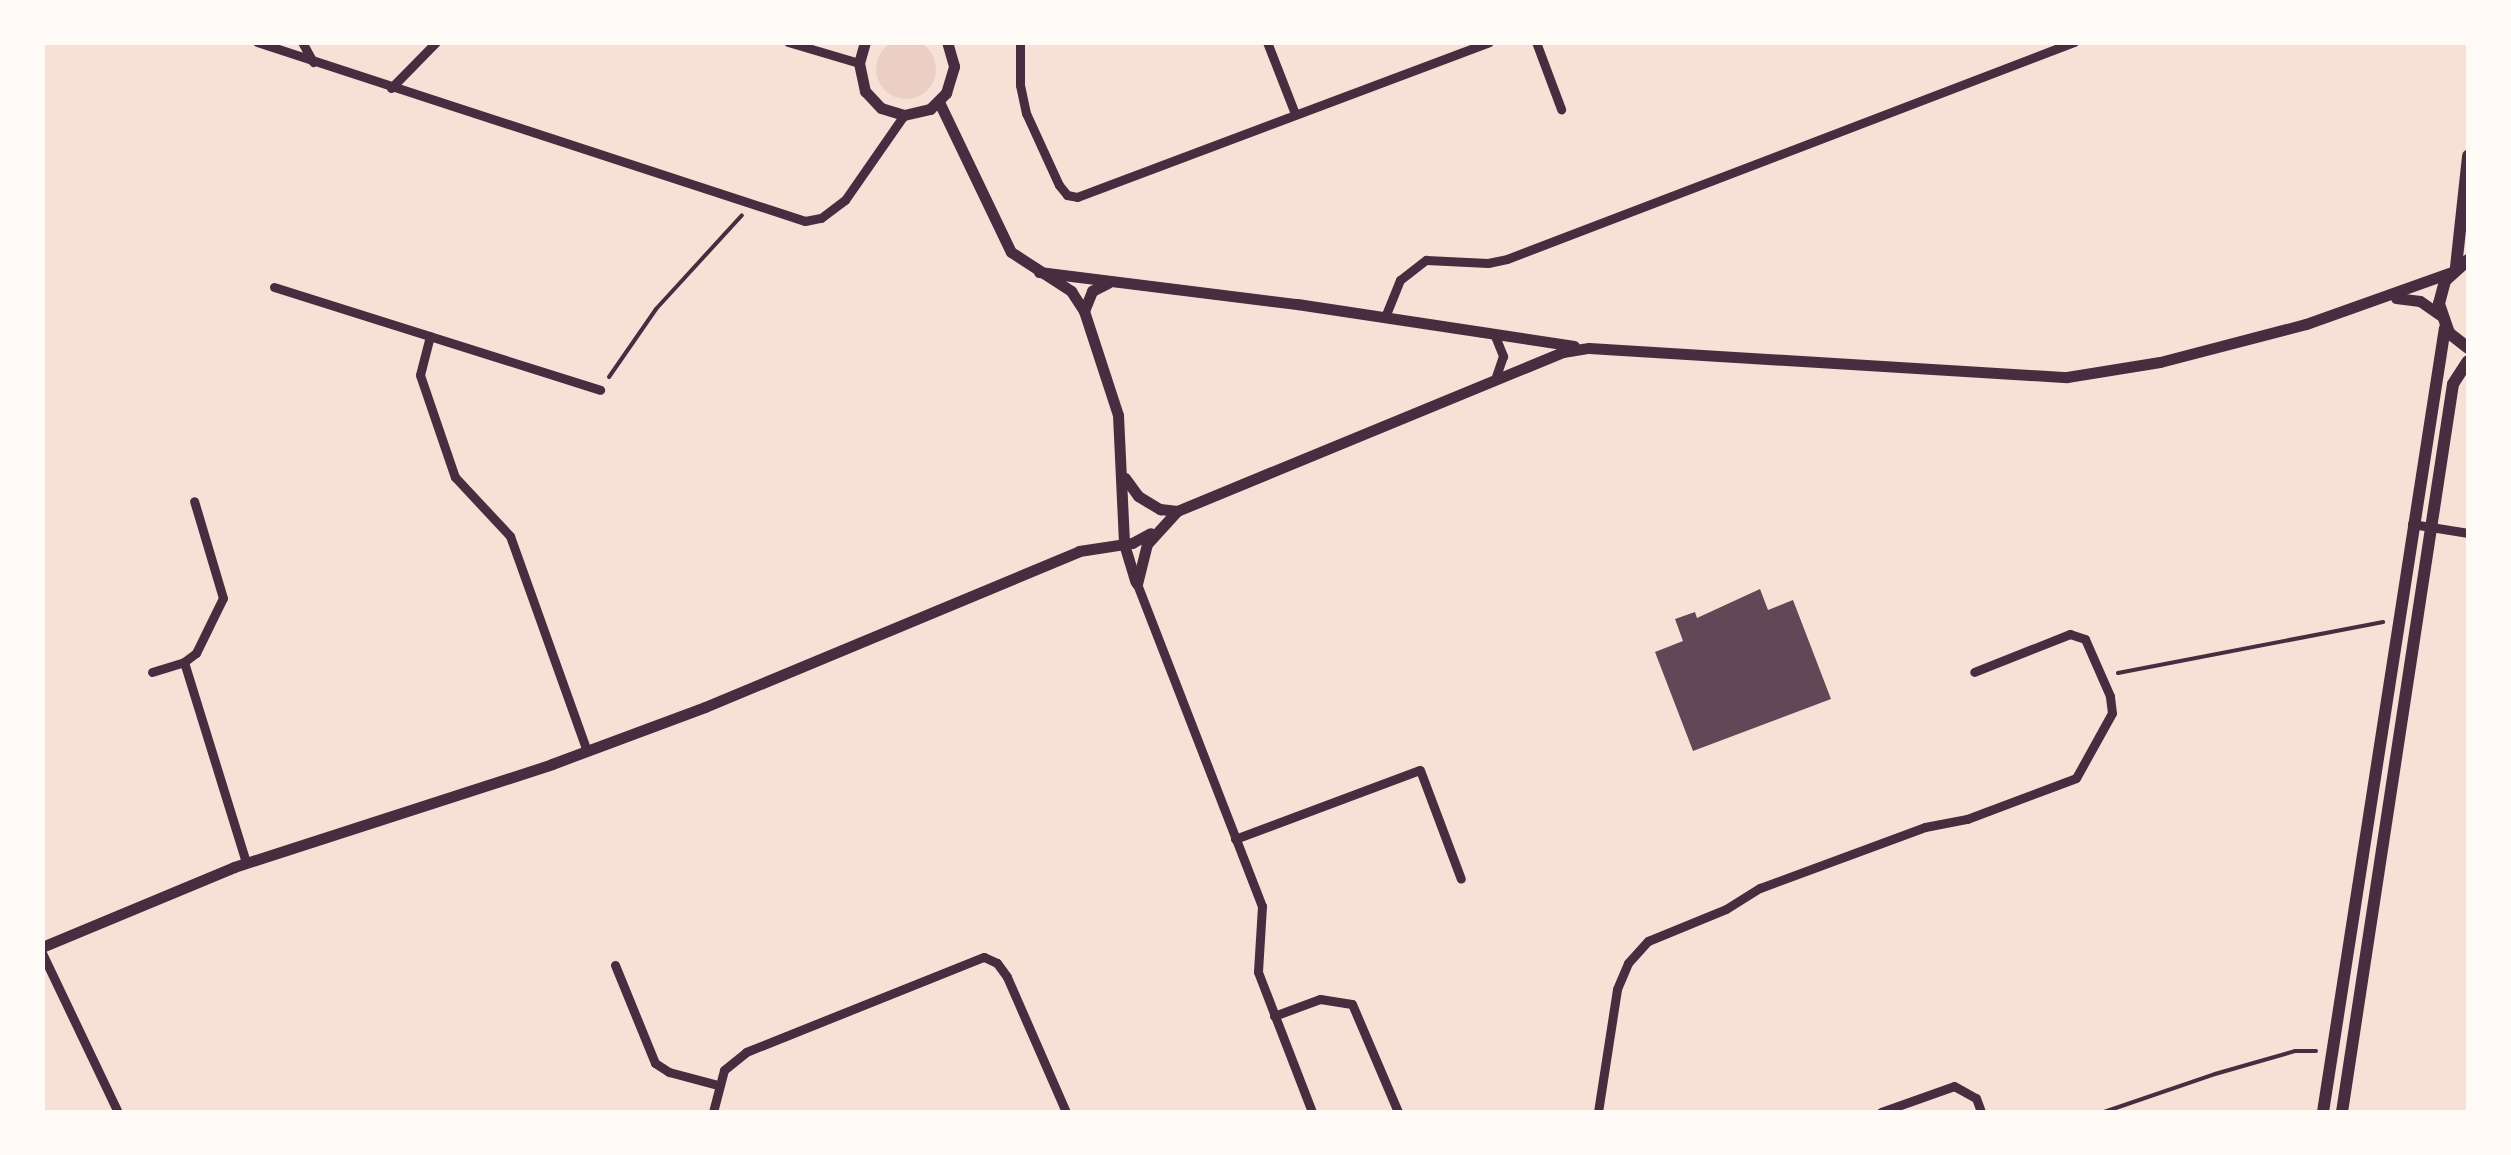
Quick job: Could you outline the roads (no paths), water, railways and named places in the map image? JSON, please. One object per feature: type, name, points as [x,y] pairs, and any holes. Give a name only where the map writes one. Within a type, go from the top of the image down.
[{"type":"main road","points":[[2323,1112],[2443,322],[2441,292],[2459,266],[2468,156]]},
{"type":"main road","points":[[2443,322],[2468,348]]},
{"type":"main road","points":[[2342,1112],[2452,384],[2468,361]]},
{"type":"street","points":[[257,42],[805,220],[830,213],[860,182],[904,115]]},
{"type":"street","points":[[302,42],[314,62]]},
{"type":"street","points":[[391,88],[436,42]]},
{"type":"street","points":[[788,42],[858,63]]},
{"type":"street","points":[[866,42],[858,63],[860,80],[872,101],[904,115],[925,111],[939,102],[949,88],[956,42]]},
{"type":"street","points":[[947,42],[954,60]]},
{"type":"street","points":[[1020,42],[1020,85],[1026,112],[1060,185],[1071,197],[1489,42]]},
{"type":"street","points":[[1267,42],[1294,114]]},
{"type":"street","points":[[1536,42],[1561,108]]},
{"type":"street","points":[[1386,317],[1400,280],[1426,260],[1488,264],[1507,259],[2074,42]]},
{"type":"street","points":[[939,102],[962,143],[1004,242],[1018,259],[1072,292],[1084,310],[1118,415],[1124,544],[1262,906],[1257,963],[1312,1112]]},
{"type":"street","points":[[1040,272],[1079,274],[1110,282],[1386,317],[1589,348],[2067,377],[2160,362],[2387,298],[2459,266]]},
{"type":"street","points":[[1084,310],[1092,290],[1110,282]]},
{"type":"street","points":[[274,287],[600,390]]},
{"type":"street","points":[[2387,298],[2416,300],[2443,322]]},
{"type":"street","points":[[430,336],[420,376],[456,478],[510,536],[587,750]]},
{"type":"street","points":[[1494,336],[1503,356],[1496,376]]},
{"type":"street","points":[[1137,584],[1144,550],[1158,528],[1177,510],[1546,356],[1589,348]]},
{"type":"street","points":[[1123,470],[1138,496],[1154,506],[1177,510]]},
{"type":"street","points":[[152,672],[184,662],[196,653],[223,598],[194,501]]},
{"type":"street","points":[[2412,524],[2468,533]]},
{"type":"street","points":[[118,1112],[42,950],[246,862],[705,707],[1079,551],[1124,544],[1158,528]]},
{"type":"street","points":[[1598,1112],[1618,989],[1641,947],[1654,936],[1726,909],[1760,888],[1924,826],[1958,822],[2076,778],[2110,720],[2112,705],[2085,639],[2075,634],[1974,672]]},
{"type":"street","points":[[184,662],[246,862]]},
{"type":"street","points":[[1235,839],[1420,770],[1461,880]]},
{"type":"street","points":[[712,1112],[718,1085],[729,1064],[746,1052],[984,957],[997,963],[1007,977],[1066,1112]]},
{"type":"street","points":[[615,965],[655,1063],[669,1072],[718,1085]]},
{"type":"street","points":[[1274,1016],[1320,998],[1348,1000],[1398,1112]]},
{"type":"street","points":[[1884,1112],[1954,1086],[1976,1098],[1981,1112]]}]
